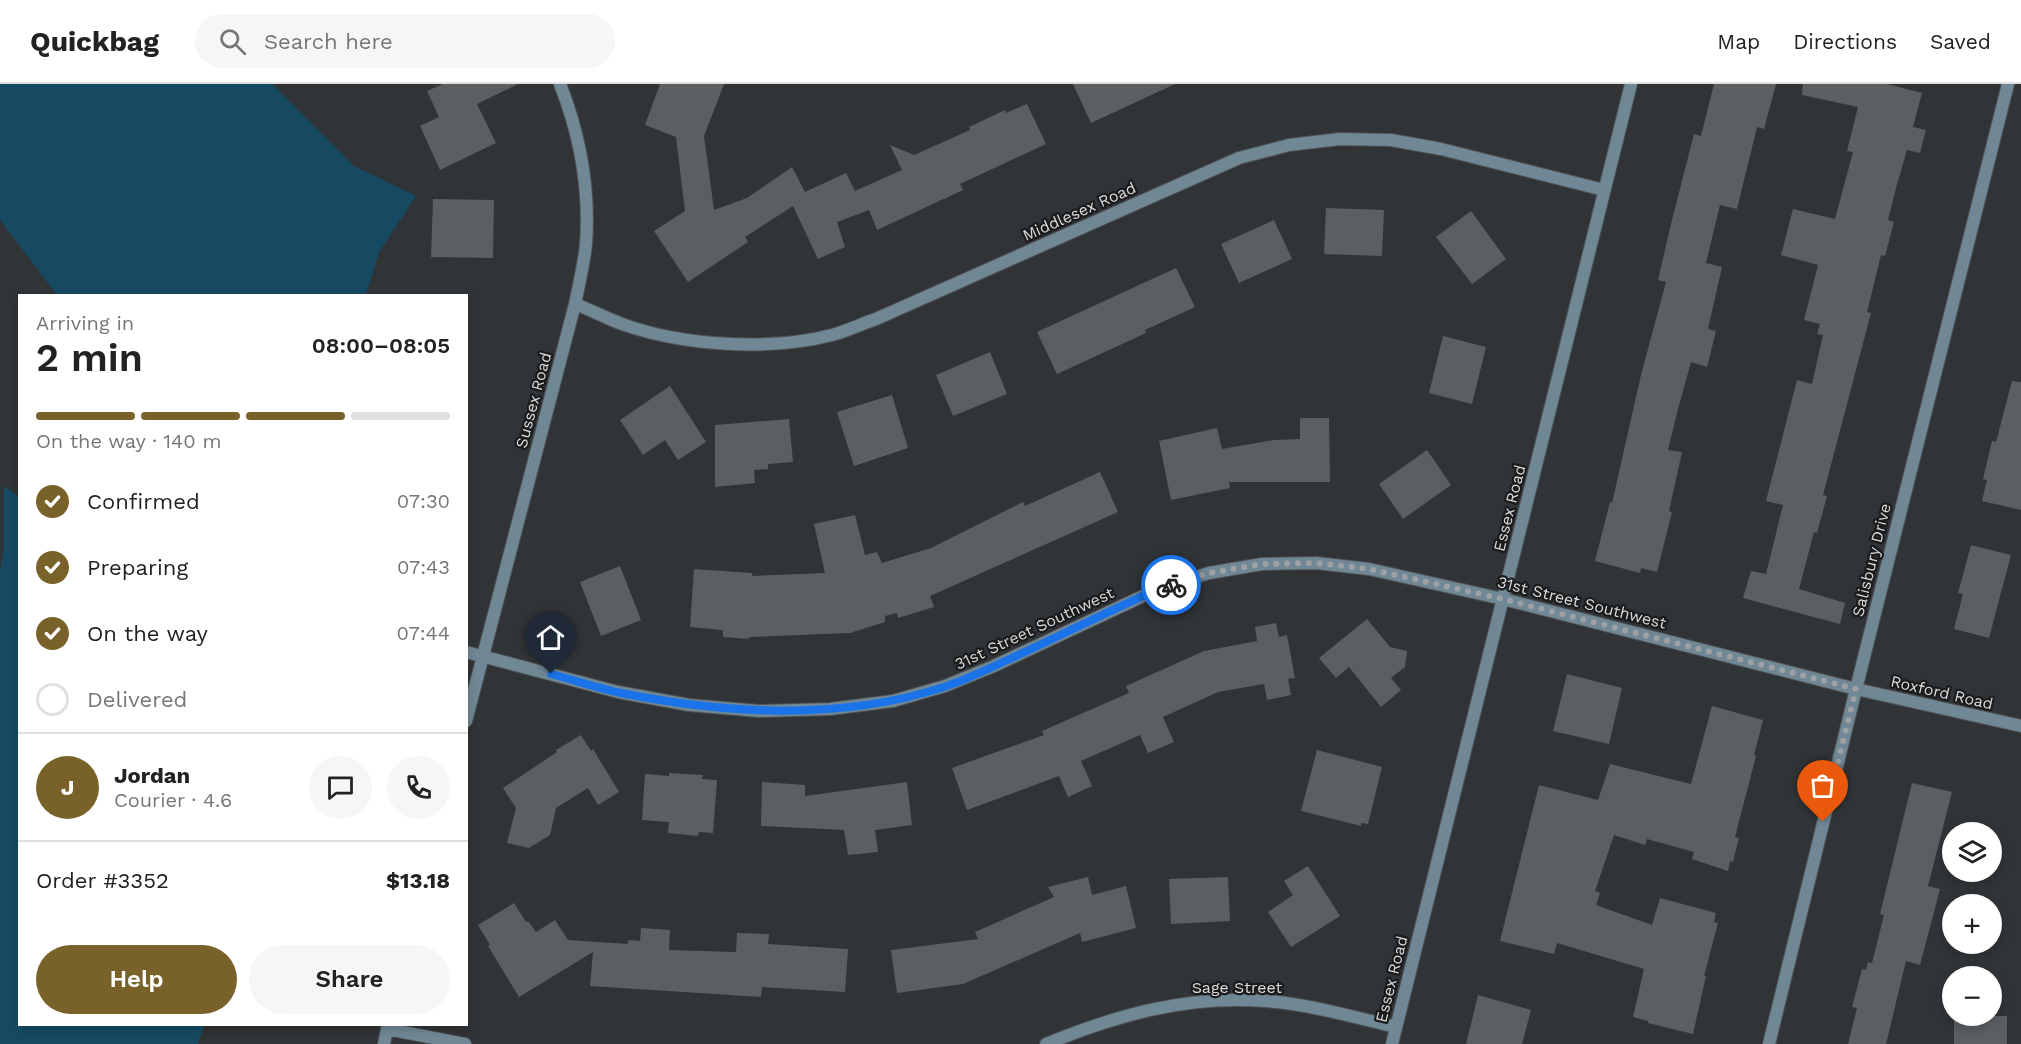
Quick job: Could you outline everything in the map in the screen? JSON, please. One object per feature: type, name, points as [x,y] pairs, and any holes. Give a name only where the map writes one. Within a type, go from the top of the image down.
[{"type":"street","name":"Sussex Road","points":[[468,713],[575,304],[586,245],[586,196],[580,149],[572,113],[561,84]]},
{"type":"street","name":"Essex Road","points":[[1392,1044],[1631,84]]},
{"type":"street","name":"Salisbury Drive","points":[[1769,1044],[2008,84]]},
{"type":"street","name":"Middlesex Road","points":[[575,304],[623,324],[674,338],[716,343],[778,343],[832,335],[876,319],[1239,158],[1289,145],[1340,139],[1391,140],[1442,149],[1604,190]]},
{"type":"street","name":"31st Street Southwest","points":[[468,652],[618,692],[689,705],[759,711],[830,710],[893,701],[945,687],[1158,589],[1209,573],[1262,564],[1316,563],[1369,569],[1503,599],[1856,689]]},
{"type":"street","name":"Roxford Road","points":[[1856,689],[2021,726]]},
{"type":"street","name":"Sage Street","points":[[1046,1044],[1091,1025],[1148,1009],[1206,1001],[1264,1001],[1322,1009],[1396,1027]]},
{"type":"street","points":[[384,1044],[388,1027],[465,1044]]},
{"type":"shaded area","points":[[0,84],[272,84],[354,166],[416,196],[379,252],[366,294],[56,294],[0,220]]},
{"type":"shaded area","points":[[4,486],[18,496],[18,1026],[204,1026],[198,1044],[0,1044],[0,572],[4,548]]},
{"type":"building","points":[[443,84],[518,84],[477,104],[496,143],[440,170],[420,126],[439,117],[427,91]]},
{"type":"building","points":[[660,84],[724,84],[704,136],[714,210],[747,198],[792,167],[805,192],[846,173],[855,191],[902,170],[890,145],[914,155],[970,130],[969,127],[1005,110],[1006,113],[1027,104],[1046,144],[960,184],[963,190],[877,230],[869,210],[837,222],[845,247],[818,259],[793,206],[745,237],[748,242],[688,282],[654,231],[685,211],[676,137],[645,125]]},
{"type":"building","points":[[1073,84],[1175,84],[1091,123]]},
{"type":"building","points":[[1714,84],[1776,84],[1764,129],[1757,127],[1737,209],[1720,205],[1706,263],[1722,267],[1708,329],[1716,331],[1707,367],[1691,362],[1677,413],[1668,450],[1682,452],[1669,511],[1672,512],[1657,572],[1641,568],[1640,573],[1595,561],[1610,502],[1612,503],[1641,375],[1666,282],[1658,280],[1671,224],[1694,134],[1701,136]]},
{"type":"building","points":[[1803,84],[1887,84],[1922,93],[1913,127],[1926,130],[1920,153],[1907,150],[1896,188],[1888,220],[1894,222],[1885,256],[1881,255],[1867,312],[1871,313],[1823,495],[1827,496],[1817,533],[1814,532],[1799,589],[1845,603],[1840,624],[1743,598],[1751,571],[1766,574],[1783,505],[1766,501],[1797,380],[1812,384],[1823,335],[1817,334],[1820,324],[1804,320],[1818,265],[1781,255],[1793,209],[1835,219],[1853,152],[1847,151],[1858,107],[1802,95]]},
{"type":"building","points":[[433,199],[494,200],[493,258],[431,257]]},
{"type":"building","points":[[1326,208],[1384,210],[1382,256],[1324,254]]},
{"type":"building","points":[[1471,211],[1506,259],[1472,284],[1436,237]]},
{"type":"building","points":[[1274,220],[1292,259],[1239,283],[1221,244]]},
{"type":"building","points":[[1176,268],[1195,307],[1145,330],[1146,333],[1057,374],[1037,332]]},
{"type":"building","points":[[1443,336],[1486,347],[1472,404],[1429,393]]},
{"type":"building","points":[[990,352],[1007,394],[953,416],[936,375]]},
{"type":"building","points":[[2012,381],[2021,382],[2021,510],[1982,501],[1987,480],[1983,479],[1992,441],[1996,442]]},
{"type":"building","points":[[670,386],[706,442],[678,460],[665,440],[643,455],[620,420]]},
{"type":"building","points":[[892,395],[908,448],[854,466],[837,412]]},
{"type":"building","points":[[1300,418],[1329,418],[1330,482],[1229,482],[1230,488],[1171,500],[1159,441],[1217,428],[1222,449],[1274,440],[1300,439]]},
{"type":"building","points":[[789,419],[793,462],[768,464],[768,469],[754,470],[755,483],[715,487],[715,425]]},
{"type":"building","points":[[1427,450],[1451,485],[1403,519],[1379,484]]},
{"type":"building","points":[[1100,472],[1118,512],[930,596],[934,607],[898,618],[897,613],[885,616],[885,622],[850,633],[749,637],[749,639],[723,637],[723,630],[690,627],[694,569],[752,573],[752,576],[825,573],[814,524],[855,515],[865,555],[877,552],[882,563],[931,548],[1023,502],[1025,506]]},
{"type":"building","points":[[1971,545],[2011,555],[1989,638],[1954,629],[1963,594],[1958,593]]},
{"type":"building","points":[[620,566],[641,620],[601,636],[580,582]]},
{"type":"building","points":[[1367,619],[1390,647],[1407,651],[1405,667],[1391,678],[1401,690],[1381,707],[1349,667],[1336,678],[1319,658]]},
{"type":"building","points":[[1276,623],[1279,637],[1287,635],[1295,678],[1288,679],[1291,695],[1267,700],[1264,684],[1218,692],[1163,717],[1174,742],[1148,753],[1140,735],[1081,761],[1092,786],[1068,797],[1059,776],[967,810],[952,768],[1044,735],[1042,731],[1129,693],[1126,686],[1204,651],[1257,641],[1255,627]]},
{"type":"building","points":[[1567,674],[1622,688],[1609,744],[1553,731]]},
{"type":"building","points":[[1712,706],[1763,720],[1735,837],[1739,838],[1733,862],[1730,861],[1728,871],[1692,859],[1694,852],[1647,839],[1645,845],[1614,835],[1595,891],[1600,893],[1596,905],[1652,925],[1660,898],[1716,913],[1714,922],[1718,923],[1704,976],[1706,976],[1693,1034],[1633,1017],[1644,969],[1557,943],[1554,954],[1500,941],[1539,785],[1598,800],[1610,764],[1691,784]]},
{"type":"building","points":[[581,735],[591,751],[593,749],[619,792],[598,805],[588,788],[556,808],[550,835],[529,848],[507,843],[516,808],[503,788]]},
{"type":"building","points":[[1317,750],[1382,767],[1368,824],[1361,823],[1361,826],[1301,811]]},
{"type":"building","points":[[669,773],[703,775],[702,779],[717,780],[713,833],[699,832],[698,836],[668,833],[669,822],[642,820],[645,774],[669,776]]},
{"type":"building","points":[[762,782],[805,785],[805,796],[907,782],[912,825],[875,830],[878,852],[848,855],[844,830],[761,826]]},
{"type":"building","points":[[1912,783],[1952,792],[1944,822],[1942,822],[1942,831],[1928,886],[1940,889],[1920,965],[1906,961],[1886,1044],[1848,1044],[1857,1008],[1852,1007],[1862,969],[1866,970],[1868,962],[1872,963],[1884,915],[1880,914]]},
{"type":"building","points":[[1308,866],[1340,916],[1291,947],[1268,912],[1293,895],[1284,881]]},
{"type":"building","points":[[1088,877],[1092,895],[1126,886],[1136,928],[1082,942],[1080,933],[963,984],[897,993],[891,950],[978,939],[975,932],[1054,897],[1048,887]]},
{"type":"building","points":[[1228,877],[1230,921],[1171,924],[1169,879]]},
{"type":"building","points":[[514,903],[526,922],[528,921],[536,932],[555,920],[568,940],[628,944],[628,940],[640,941],[641,928],[670,930],[669,950],[736,952],[737,933],[769,934],[768,944],[848,949],[845,992],[762,987],[761,997],[590,986],[593,952],[519,997],[478,925]]},
{"type":"building","points":[[1478,995],[1531,1010],[1522,1044],[1466,1044]]},
{"type":"building","points":[[2002,1016],[2007,1016],[2007,1044],[1954,1044],[1954,1026],[2002,1026]]},
{"type":"way so far","points":[[1171,585],[1209,573],[1262,564],[1316,563],[1369,569],[1503,599],[1856,689],[1823,822]]},
{"type":"route","points":[[551,674],[642,697],[689,705],[759,711],[830,710],[893,701],[945,687],[1171,585]]}]
